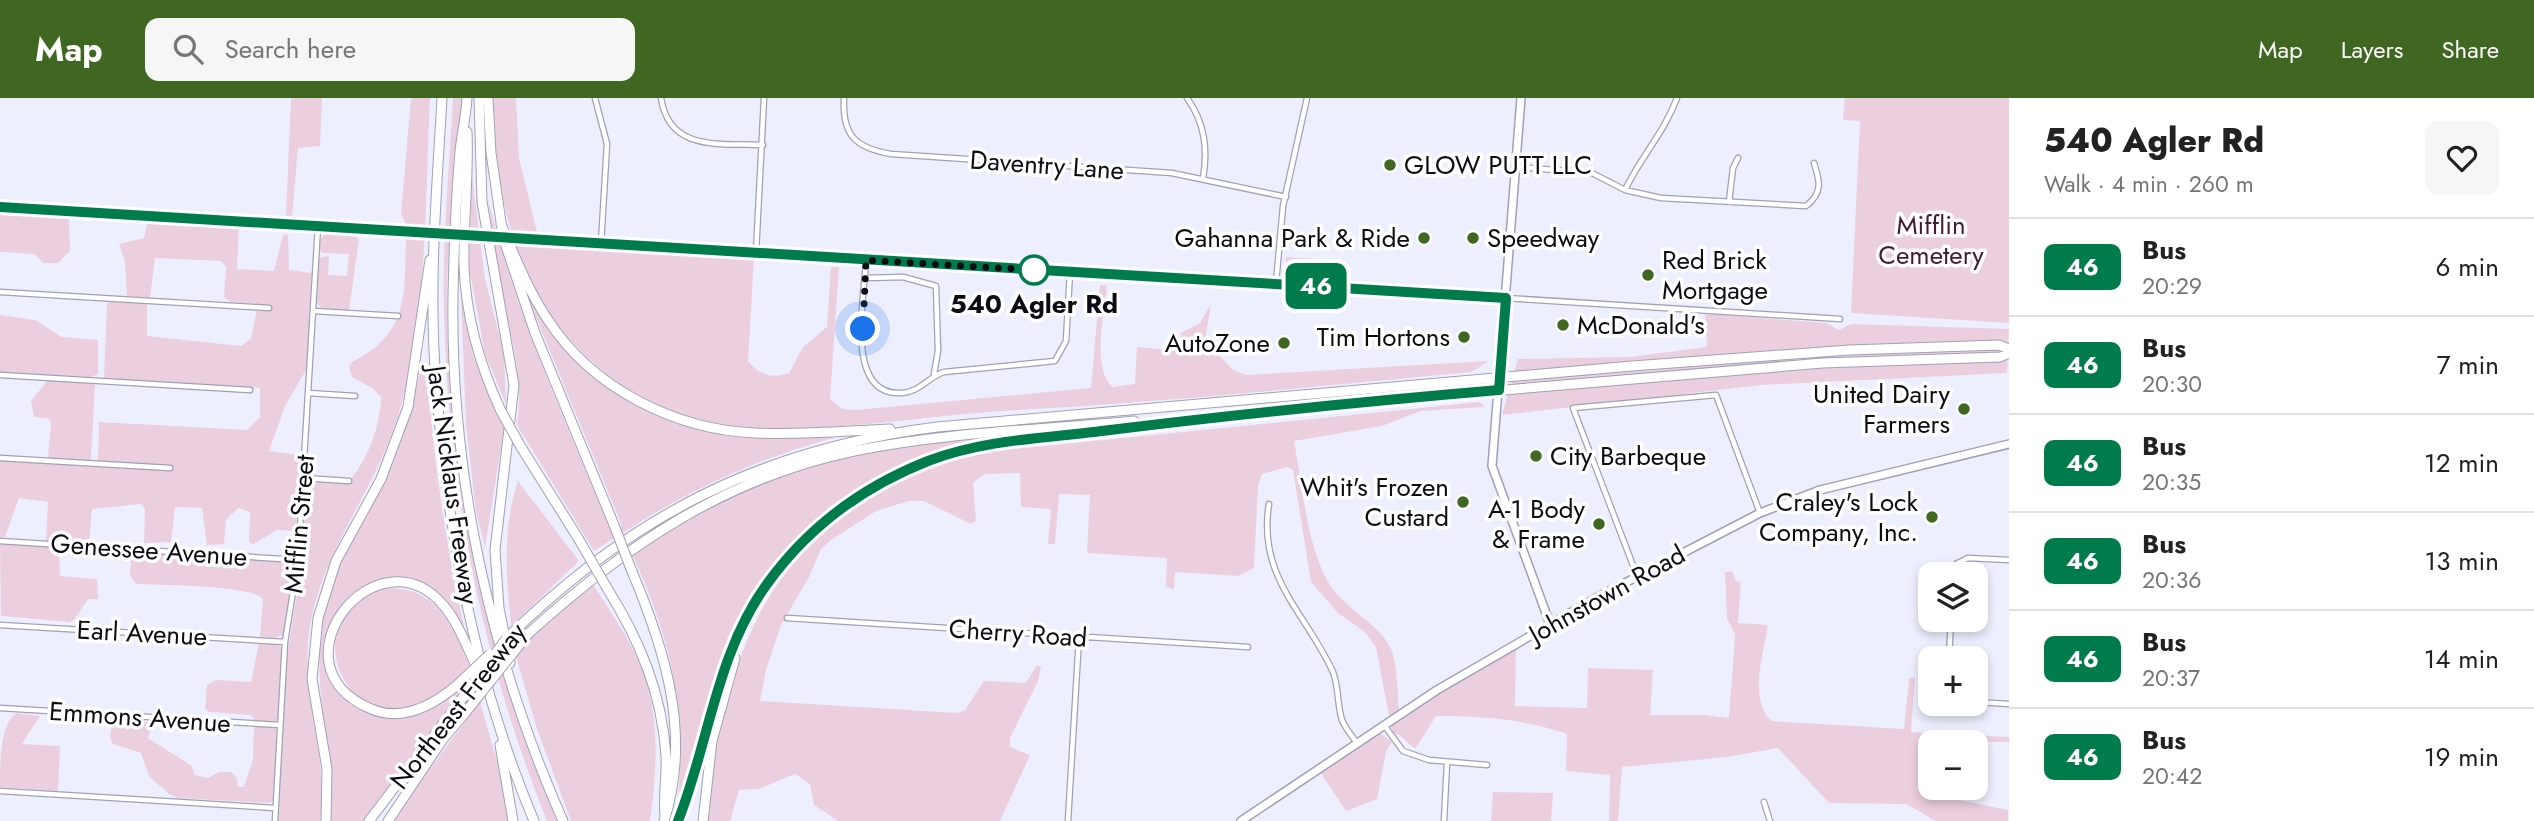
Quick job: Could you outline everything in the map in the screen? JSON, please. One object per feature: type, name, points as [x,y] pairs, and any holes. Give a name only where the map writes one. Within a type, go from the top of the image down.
[{"type":"highway","name":"Jack Nicklaus Freeway","points":[[442,98],[434,241],[435,367],[446,481],[461,572],[489,692],[534,821]]},
{"type":"highway","name":"Jack Nicklaus Freeway","points":[[467,98],[460,149],[453,294],[456,397],[472,523],[497,641],[540,769],[563,821]]},
{"type":"highway","points":[[479,98],[482,202],[514,385],[495,550],[499,608],[512,685]]},
{"type":"highway","points":[[488,98],[492,166],[501,224],[517,286],[659,639],[674,706],[675,766],[670,807],[664,819]]},
{"type":"highway","points":[[466,116],[464,266],[467,302],[480,358],[501,411],[520,447],[578,538],[640,646],[657,697],[666,757],[664,819]]},
{"type":"highway","points":[[501,224],[521,273],[548,321],[565,342],[605,380],[648,406],[690,422],[755,433],[937,427]]},
{"type":"highway","points":[[326,821],[327,769],[312,680],[318,618],[336,561],[381,479],[408,407],[434,241]]},
{"type":"highway","name":"Northeast Freeway","points":[[369,821],[506,639],[577,573],[678,505],[728,481],[796,456],[851,440],[937,427],[1500,376],[1849,350],[1999,345],[2009,351]]},
{"type":"highway","points":[[678,821],[719,685],[741,628],[765,586],[800,543],[844,504],[889,478],[944,455],[975,447],[1202,419],[1499,390],[1823,363],[2000,357],[2009,351]]},
{"type":"highway","points":[[388,821],[443,739],[529,634],[603,568],[649,536],[732,491],[815,460],[936,438],[1160,419],[1202,419]]},
{"type":"highway","points":[[489,692],[453,619],[432,595],[411,586],[384,584],[366,590],[345,606],[332,629],[330,659],[341,687],[362,705],[392,714],[408,712],[440,699],[456,686],[506,639]]},
{"type":"highway","points":[[703,821],[712,741],[741,628]]},
{"type":"highway","points":[[495,715],[513,821]]},
{"type":"main road","points":[[1521,98],[1499,390],[1492,437],[1492,466],[1550,624]]},
{"type":"main road","points":[[0,206],[1506,298]]},
{"type":"main road","name":"Johnstown Road","points":[[1241,821],[1384,725],[1550,624],[1760,513],[1820,490],[2009,444]]},
{"type":"street","points":[[595,98],[607,144],[601,244]]},
{"type":"street","points":[[661,98],[663,114],[671,127],[684,137],[699,141],[763,145]]},
{"type":"street","points":[[756,253],[764,98]]},
{"type":"street","name":"Daventry Lane","points":[[844,98],[848,130],[856,142],[869,150],[904,155],[1163,172],[1286,197]]},
{"type":"street","points":[[1186,98],[1198,115],[1206,147],[1203,179]]},
{"type":"street","points":[[1276,283],[1279,237],[1307,98]]},
{"type":"street","points":[[1625,190],[1635,170],[1657,142],[1677,98]]},
{"type":"street","points":[[1729,202],[1733,168],[1738,158]]},
{"type":"street","points":[[1517,167],[1592,173],[1625,190],[1661,198],[1806,206],[1815,199],[1819,190],[1814,163]]},
{"type":"street","name":"Mifflin Street","points":[[275,821],[285,642],[298,560],[318,226]]},
{"type":"street","points":[[866,260],[862,348],[868,377],[884,390],[902,393],[918,388],[934,375],[1055,361],[1066,341],[1070,272]]},
{"type":"street","points":[[866,278],[911,278],[936,286],[938,351],[934,375]]},
{"type":"street","points":[[0,292],[270,308]]},
{"type":"street","points":[[1506,298],[1840,319]]},
{"type":"street","points":[[313,311],[398,316]]},
{"type":"street","points":[[0,375],[250,390]]},
{"type":"street","points":[[308,393],[355,396]]},
{"type":"street","points":[[1637,576],[1573,408],[1716,395],[1760,513]]},
{"type":"street","points":[[0,458],[170,468]]},
{"type":"street","points":[[303,478],[349,481]]},
{"type":"street","points":[[1269,504],[1267,528],[1274,570],[1287,599],[1322,649],[1338,685],[1341,718],[1357,743]]},
{"type":"street","name":"Genessee Avenue","points":[[0,541],[298,560]]},
{"type":"street","points":[[1959,562],[1964,558],[2009,560]]},
{"type":"street","name":"Cherry Road","points":[[787,618],[1248,647]]},
{"type":"street","name":"Earl Avenue","points":[[0,625],[285,642]]},
{"type":"street","points":[[1068,821],[1079,637]]},
{"type":"street","points":[[1988,703],[2009,704]]},
{"type":"street","name":"Emmons Avenue","points":[[0,708],[280,725]]},
{"type":"street","points":[[1384,725],[1403,751],[1429,761],[1488,765]]},
{"type":"street","points":[[1444,821],[1447,763]]},
{"type":"street","points":[[0,791],[275,808]]},
{"type":"street","points":[[1764,802],[1770,821]]},
{"type":"green space","points":[[291,98],[322,98],[320,146],[298,148],[292,216],[286,215]]},
{"type":"green space","points":[[411,98],[430,98],[423,264],[414,349],[395,425],[327,569],[311,620],[308,672],[321,771],[320,821],[278,821],[287,657],[300,574],[306,481],[347,483],[367,454],[375,431],[381,397],[372,388],[352,377],[349,367],[385,338],[394,325],[403,294],[406,238],[417,239],[417,225],[406,224],[401,213]]},
{"type":"green space","points":[[453,98],[462,98],[448,260],[448,353],[462,490],[474,558],[509,691],[557,821],[547,821],[504,697],[487,635],[461,509],[447,381],[444,315],[445,234]]},
{"type":"green space","points":[[491,98],[516,98],[519,158],[537,232],[521,231],[524,245],[754,258],[748,361],[761,373],[777,376],[789,373],[803,347],[827,327],[831,267],[839,267],[830,399],[842,409],[856,410],[1091,388],[1100,285],[1107,285],[1101,338],[1102,366],[1112,387],[1135,384],[1137,347],[1180,351],[1181,333],[1200,323],[1211,304],[1205,340],[1232,369],[1245,375],[1489,361],[1471,372],[1188,398],[984,412],[818,428],[750,428],[714,424],[679,414],[645,399],[614,380],[586,356],[562,330],[541,300],[524,267],[510,226],[497,162]]},
{"type":"green space","name":"Mifflin Cemetery","points":[[1845,98],[2009,98],[2009,323],[1851,313],[1860,121],[1843,120]]},
{"type":"green space","points":[[472,175],[485,279],[504,354],[506,404],[485,354],[469,267]]},
{"type":"green space","points":[[488,198],[512,284],[527,326],[612,534],[622,526],[531,305],[533,303],[561,343],[643,408],[727,434],[833,438],[767,459],[709,484],[653,514],[594,551],[517,425],[517,368],[497,270]]},
{"type":"green space","points":[[0,215],[69,217],[70,251],[58,263],[43,263],[35,254],[0,252]]},
{"type":"green space","points":[[148,220],[239,226],[237,269],[274,271],[283,235],[288,234],[289,270],[312,273],[308,367],[285,406],[269,451],[298,455],[302,459],[295,531],[277,530],[252,545],[249,541],[250,512],[238,508],[226,520],[224,544],[207,545],[202,508],[175,507],[171,542],[144,543],[145,509],[141,504],[92,509],[89,543],[46,541],[48,502],[19,498],[5,537],[0,537],[0,460],[170,470],[172,467],[98,462],[99,422],[247,430],[260,417],[260,388],[104,378],[107,304],[110,301],[147,303],[147,336],[241,346],[251,339],[258,304],[231,302],[224,297],[226,267],[221,261],[155,258],[150,298],[127,296],[125,262],[119,244],[144,238]]},
{"type":"green space","points":[[328,232],[354,233],[359,240],[349,310],[321,308],[317,303],[319,258],[329,256],[328,275],[347,276],[349,254],[322,253],[319,250],[321,238]]},
{"type":"green space","points":[[1286,257],[1328,260],[1328,277],[1289,274],[1285,271]]},
{"type":"green space","points":[[461,297],[473,355],[504,428],[485,548],[476,511],[466,425]]},
{"type":"green space","points":[[0,315],[35,320],[62,337],[98,340],[98,374],[91,377],[0,372]]},
{"type":"green space","points":[[1705,315],[1826,323],[1839,330],[1851,324],[2009,329],[2007,373],[1761,385],[1502,415],[1518,359],[1630,357],[1707,347]]},
{"type":"green space","points":[[422,363],[427,364],[440,496],[464,627],[455,620],[440,597],[429,589],[382,581],[361,588],[343,604],[330,624],[326,646],[332,670],[347,695],[357,705],[380,717],[408,713],[457,689],[459,694],[363,821],[331,821],[319,659],[326,604],[336,573],[394,459],[410,412]]},
{"type":"green space","points":[[48,380],[95,384],[91,460],[48,458],[51,423],[48,418],[34,417],[31,401]]},
{"type":"green space","points":[[1480,402],[1484,407],[1421,411],[1382,426],[1294,441],[1311,535],[1322,570],[1337,594],[1380,633],[1392,651],[1399,710],[1389,716],[1376,647],[1364,631],[1339,614],[1311,582],[1293,470],[1287,467],[1262,474],[1258,486],[1254,568],[1238,576],[1175,572],[1174,589],[1166,587],[1167,558],[1087,553],[1090,495],[1059,494],[1055,544],[1048,544],[1051,509],[1021,507],[1020,473],[985,474],[973,483],[976,521],[971,524],[924,501],[909,501],[876,511],[821,549],[809,577],[781,625],[766,670],[760,701],[957,713],[965,710],[984,681],[1026,683],[1037,665],[1041,667],[1038,681],[1010,738],[1010,747],[1030,755],[1000,821],[838,821],[814,805],[810,784],[795,774],[759,789],[739,790],[730,821],[706,821],[716,752],[730,690],[751,633],[778,583],[814,539],[860,502],[916,473],[984,452]]},
{"type":"green space","points":[[1008,435],[1008,438],[963,447],[921,460],[882,476],[846,496],[814,521],[784,551],[758,586],[736,627],[719,669],[680,800],[678,799],[680,733],[672,672],[656,613],[631,552],[730,497],[793,471],[873,452]]},
{"type":"green space","points":[[518,481],[579,561],[511,626],[507,535]]},
{"type":"green space","points":[[0,543],[59,546],[60,576],[97,579],[98,599],[88,599],[74,620],[69,622],[1,616]]},
{"type":"green space","points":[[135,551],[293,562],[293,588],[283,635],[275,638],[260,637],[263,599],[255,594],[204,587],[136,584],[130,575],[131,555]]},
{"type":"green space","points":[[1732,571],[1736,581],[1741,582],[1738,623],[1768,625],[1759,688],[1764,711],[1771,721],[1904,729],[1909,678],[1915,678],[1911,732],[1918,732],[1918,800],[1959,800],[2008,810],[2008,821],[1936,821],[1906,804],[1829,803],[1778,748],[1727,757],[1622,767],[1618,821],[1609,821],[1610,775],[1566,771],[1567,734],[1502,719],[1436,716],[1415,749],[1398,734],[1395,737],[1391,726],[1394,723],[1457,681],[1516,649],[1515,706],[1587,708],[1588,668],[1653,670],[1650,715],[1729,718],[1735,635],[1727,618],[1725,572]]},
{"type":"green space","points":[[592,583],[633,649],[648,690],[656,746],[650,821],[571,821],[537,729],[516,657],[534,635]]},
{"type":"green space","points":[[390,588],[421,595],[432,603],[450,624],[470,666],[426,702],[390,710],[366,702],[348,686],[337,664],[335,640],[343,617],[361,598]]},
{"type":"green space","points":[[259,642],[277,643],[282,648],[273,801],[269,803],[178,798],[169,794],[149,776],[141,753],[113,744],[110,738],[113,719],[149,722],[152,726],[148,738],[192,766],[195,775],[208,778],[219,772],[231,772],[237,778],[238,787],[244,787],[253,759],[254,718],[250,715],[210,712],[205,709],[207,685],[216,680],[251,682]]},
{"type":"green space","points":[[480,702],[501,775],[509,821],[394,821],[413,791]]},
{"type":"green space","points":[[16,713],[40,716],[22,744],[60,746],[58,791],[0,787],[4,736]]},
{"type":"green space","points":[[1380,733],[1392,742],[1386,752],[1377,799],[1346,811],[1320,772]]},
{"type":"green space","points":[[1988,736],[2009,737],[2009,742],[1988,742]]},
{"type":"green space","points":[[1493,792],[1553,793],[1551,821],[1491,821]]},
{"type":"bus line","name":"46","points":[[0,207],[1506,298],[1499,390],[1339,404],[986,446],[925,462],[877,484],[844,504],[800,543],[765,586],[741,628],[719,685],[678,821]]},
{"type":"place","name":"GLOW PUTT LLC","points":[[1390,165]]},
{"type":"place","name":"Gahanna Park & Ride","points":[[1424,238]]},
{"type":"place","name":"Speedway","points":[[1473,238]]},
{"type":"place","name":"540 Agler Rd","points":[[1034,270]]},
{"type":"place","name":"Red Brick Mortgage","points":[[1648,275]]},
{"type":"place","name":"McDonald's","points":[[1563,325]]},
{"type":"place","name":"Tim Hortons","points":[[1464,337]]},
{"type":"place","name":"AutoZone","points":[[1284,343]]},
{"type":"place","name":"United Dairy Farmers","points":[[1964,409]]},
{"type":"place","name":"City Barbeque","points":[[1536,456]]},
{"type":"place","name":"Whit's Frozen Custard","points":[[1463,502]]},
{"type":"place","name":"Craley's Lock Company, Inc.","points":[[1932,517]]},
{"type":"place","name":"A-1 Body & Frame","points":[[1599,524]]},
{"type":"route","points":[[863,329],[866,260],[1034,270]]}]
